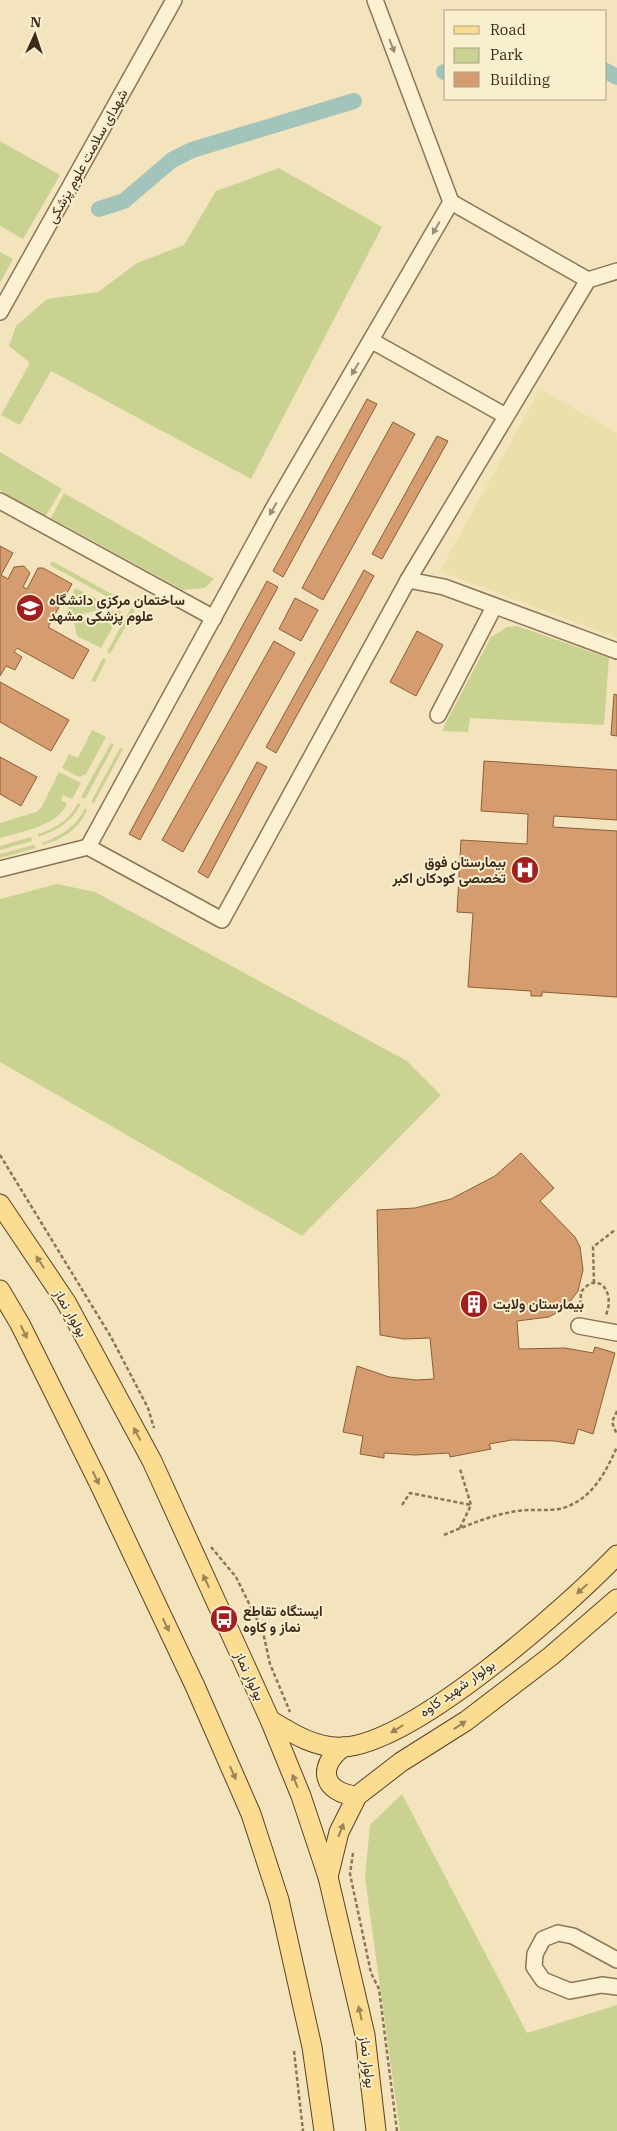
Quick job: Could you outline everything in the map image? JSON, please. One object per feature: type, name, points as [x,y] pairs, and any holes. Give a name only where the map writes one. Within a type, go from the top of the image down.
[{"type":"main road","name":"بولوار نماز","points":[[0,1204],[66,1302],[152,1462],[270,1720],[301,1796],[328,1877],[365,2035],[376,2131]]},
{"type":"main road","points":[[0,1290],[20,1324],[100,1485],[195,1686],[251,1814],[279,1900],[308,2029],[324,2131]]},
{"type":"main road","name":"بولوار شهید کاوه","points":[[270,1720],[304,1741],[343,1748],[385,1737],[453,1695],[532,1633],[617,1555]]},
{"type":"main road","points":[[328,1877],[339,1832],[357,1796],[402,1762],[466,1721],[552,1656],[617,1599]]},
{"type":"main road","points":[[343,1748],[331,1756],[326,1771],[330,1785],[342,1795],[357,1796]]},
{"type":"street","name":"شهدای سلامت علوم پزشکی","points":[[0,312],[174,0]]},
{"type":"street","points":[[375,0],[451,202],[588,280]]},
{"type":"street","points":[[88,847],[274,507],[451,202]]},
{"type":"street","points":[[0,869],[88,847],[222,920],[408,580],[588,280],[617,271]]},
{"type":"street","points":[[372,341],[506,416]]},
{"type":"street","points":[[0,501],[214,618]]},
{"type":"street","points":[[408,580],[444,586],[617,651]]},
{"type":"street","points":[[438,714],[494,606]]},
{"type":"street","points":[[586,1327],[617,1333]]},
{"type":"street","points":[[617,1960],[573,1936],[558,1933],[543,1939],[535,1954],[534,1966],[544,1980],[570,1992],[602,1985],[617,1987]]},
{"type":"path","points":[[0,1155],[110,1337],[148,1408],[156,1434]]},
{"type":"path","points":[[594,1283],[594,1247],[615,1230]]},
{"type":"path","points":[[594,1283],[606,1286],[614,1300],[610,1311],[586,1327],[581,1292],[589,1284],[594,1283]]},
{"type":"path","points":[[617,1411],[613,1420],[613,1428],[617,1435]]},
{"type":"path","points":[[444,1535],[498,1515],[519,1511],[560,1508],[577,1502],[592,1492],[617,1447]]},
{"type":"path","points":[[459,1529],[471,1505],[460,1469]]},
{"type":"path","points":[[402,1505],[410,1493],[471,1505]]},
{"type":"path","points":[[210,1546],[236,1577],[263,1632],[270,1664],[293,1717]]},
{"type":"path","points":[[353,1846],[350,1874],[371,1973],[379,1989],[397,2131]]},
{"type":"path","points":[[294,2048],[303,2131]]},
{"type":"shaded area","points":[[540,389],[617,433],[617,638],[440,571]]},
{"type":"green space","points":[[0,141],[60,175],[23,239],[0,226]]},
{"type":"green space","points":[[279,168],[382,227],[251,479],[51,371],[20,425],[1,415],[30,363],[9,346],[16,326],[47,299],[98,292],[137,263],[184,245],[216,191]]},
{"type":"green space","points":[[0,252],[13,259],[0,283]]},
{"type":"green space","points":[[0,452],[62,489],[45,517],[0,490]]},
{"type":"green space","points":[[64,493],[214,579],[205,588],[183,590],[51,518]]},
{"type":"green space","points":[[52,561],[126,602],[124,606],[50,565]]},
{"type":"green space","points":[[75,588],[107,604],[106,608],[71,617],[67,604]]},
{"type":"green space","points":[[131,608],[135,610],[110,654],[107,652]]},
{"type":"green space","points":[[118,610],[121,612],[101,648],[77,636],[74,622]]},
{"type":"green space","points":[[517,626],[609,658],[604,725],[470,718],[468,732],[443,731],[491,637],[507,627]]},
{"type":"green space","points":[[103,658],[106,660],[95,682],[91,681]]},
{"type":"green space","points":[[92,730],[106,737],[86,774],[79,777],[62,768],[69,754],[78,758]]},
{"type":"green space","points":[[111,743],[114,745],[85,799],[81,797]]},
{"type":"green space","points":[[120,748],[123,749],[94,803],[91,802]]},
{"type":"green space","points":[[59,772],[81,783],[72,799],[63,795],[61,800],[67,804],[62,812],[38,827],[0,838],[0,823],[36,812],[41,808]]},
{"type":"green space","points":[[78,803],[81,804],[68,821],[57,829],[38,837],[38,834],[66,819]]},
{"type":"green space","points":[[85,808],[87,810],[84,817],[75,828],[57,840],[43,845],[42,843],[62,834],[72,826]]},
{"type":"green space","points":[[31,837],[32,841],[0,850],[0,846]]},
{"type":"green space","points":[[34,845],[36,848],[0,858],[0,854]]},
{"type":"green space","points":[[57,884],[95,892],[407,1061],[441,1095],[302,1236],[0,1062],[0,899]]},
{"type":"green space","points":[[402,1794],[527,2033],[617,2005],[617,2131],[400,2131],[365,1878],[370,1825]]},
{"type":"building","points":[[367,399],[377,404],[283,577],[273,571]]},
{"type":"building","points":[[393,422],[415,434],[323,600],[302,588]]},
{"type":"building","points":[[437,436],[448,441],[382,559],[372,554]]},
{"type":"building","name":"ساختمان مرکزی دانشگاه علوم پزشکی مشهد","points":[[0,546],[13,553],[1,575],[8,579],[14,567],[24,566],[30,573],[23,587],[27,589],[38,568],[43,568],[72,584],[48,627],[89,650],[73,679],[17,648],[14,652],[22,657],[15,670],[6,666],[0,676]]},
{"type":"building","points":[[364,570],[374,576],[276,753],[266,747]]},
{"type":"building","points":[[267,581],[278,587],[140,840],[129,834]]},
{"type":"building","points":[[295,598],[318,610],[301,641],[279,629]]},
{"type":"building","points":[[417,631],[443,645],[416,696],[390,682]]},
{"type":"building","points":[[274,641],[295,653],[183,852],[162,840]]},
{"type":"building","points":[[0,682],[69,720],[51,751],[0,722]]},
{"type":"building","points":[[614,694],[617,695],[617,736],[611,735]]},
{"type":"building","points":[[0,757],[37,777],[21,806],[0,794]]},
{"type":"building","points":[[484,761],[617,770],[617,820],[554,816],[553,827],[617,831],[617,997],[542,992],[542,996],[531,996],[531,991],[468,987],[473,913],[457,912],[461,840],[527,844],[528,814],[481,811]]},
{"type":"building","points":[[257,762],[267,767],[208,878],[198,872]]},
{"type":"building","name":"بیمارستان ولایت","points":[[521,1153],[554,1188],[540,1201],[575,1237],[580,1247],[583,1270],[578,1291],[565,1308],[549,1317],[517,1321],[519,1349],[565,1348],[593,1353],[595,1347],[615,1353],[593,1434],[578,1429],[574,1444],[555,1441],[512,1440],[489,1444],[491,1449],[450,1457],[449,1453],[415,1455],[384,1453],[384,1458],[360,1454],[363,1436],[343,1432],[357,1366],[389,1377],[416,1380],[434,1379],[430,1338],[404,1339],[380,1335],[377,1210],[415,1208],[451,1199],[495,1176]]},
{"type":"waterway","points":[[607,72],[617,77]]},
{"type":"waterway","points":[[99,209],[124,201],[172,160],[192,150],[354,101]]},
{"type":"place","name":"ساختمان مرکزی دانشگاه علوم پزشکی مشهد","points":[[30,608]]},
{"type":"place","name":"بیمارستان فوق تخصصی کودکان اکبر","points":[[525,870]]},
{"type":"place","name":"بیمارستان ولایت","points":[[474,1304]]},
{"type":"place","name":"ایستگاه تقاطع نماز و کاوه","points":[[224,1619]]}]
